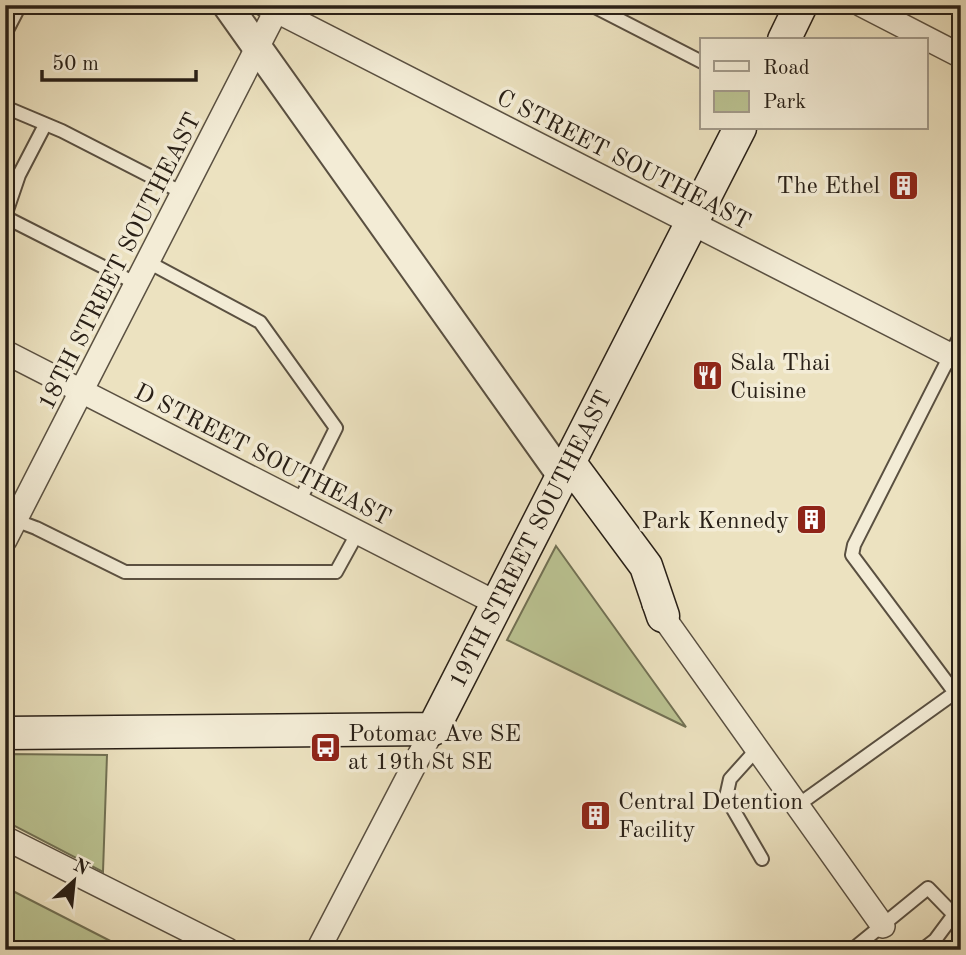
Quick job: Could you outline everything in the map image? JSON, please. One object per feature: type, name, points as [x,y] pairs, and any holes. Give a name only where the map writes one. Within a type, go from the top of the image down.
[{"type":"main road","points":[[785,38],[802,5]]},
{"type":"main road","name":"19TH STREET SOUTHEAST","points":[[433,729],[739,130]]},
{"type":"main road","points":[[566,469],[646,566],[663,616]]},
{"type":"main road","points":[[5,733],[433,729]]},
{"type":"street","points":[[227,5],[566,469]]},
{"type":"street","points":[[862,5],[926,38]]},
{"type":"street","name":"18TH STREET SOUTHEAST","points":[[9,526],[137,284],[257,48],[273,7]]},
{"type":"street","name":"C STREET SOUTHEAST","points":[[273,7],[692,223],[957,349]]},
{"type":"street","points":[[928,39],[961,56]]},
{"type":"street","name":"D STREET SOUTHEAST","points":[[5,352],[498,604]]},
{"type":"street","points":[[663,616],[883,926]]},
{"type":"street","name":"19TH STREET SOUTHEAST","points":[[318,950],[433,729]]},
{"type":"street","points":[[5,838],[228,950]]},
{"type":"lane","points":[[5,34],[20,5]]},
{"type":"lane","points":[[591,5],[700,61]]},
{"type":"lane","points":[[5,107],[183,193]]},
{"type":"lane","points":[[45,125],[9,188],[5,216],[137,284]]},
{"type":"lane","points":[[148,262],[260,322],[336,428],[299,502]]},
{"type":"lane","points":[[798,805],[958,690],[852,555],[854,545],[957,349]]},
{"type":"lane","points":[[9,526],[36,528],[125,572],[336,572],[358,532]]},
{"type":"lane","points":[[757,749],[730,779],[726,791],[731,808],[762,859]]},
{"type":"lane","points":[[852,950],[928,888],[958,914],[935,940],[922,950]]},
{"type":"green space","points":[[556,546],[686,727],[507,640]]},
{"type":"green space","points":[[5,754],[107,755],[103,872],[5,821]]},
{"type":"green space","points":[[5,887],[128,950],[5,950]]},
{"type":"place","name":"The Ethel","points":[[903,185]]},
{"type":"place","name":"Sala Thai Cuisine","points":[[707,376]]},
{"type":"place","name":"Park Kennedy","points":[[812,520]]},
{"type":"place","name":"Potomac Ave SE at 19th St SE","points":[[325,747]]},
{"type":"place","name":"Central Detention Facility","points":[[595,815]]}]
